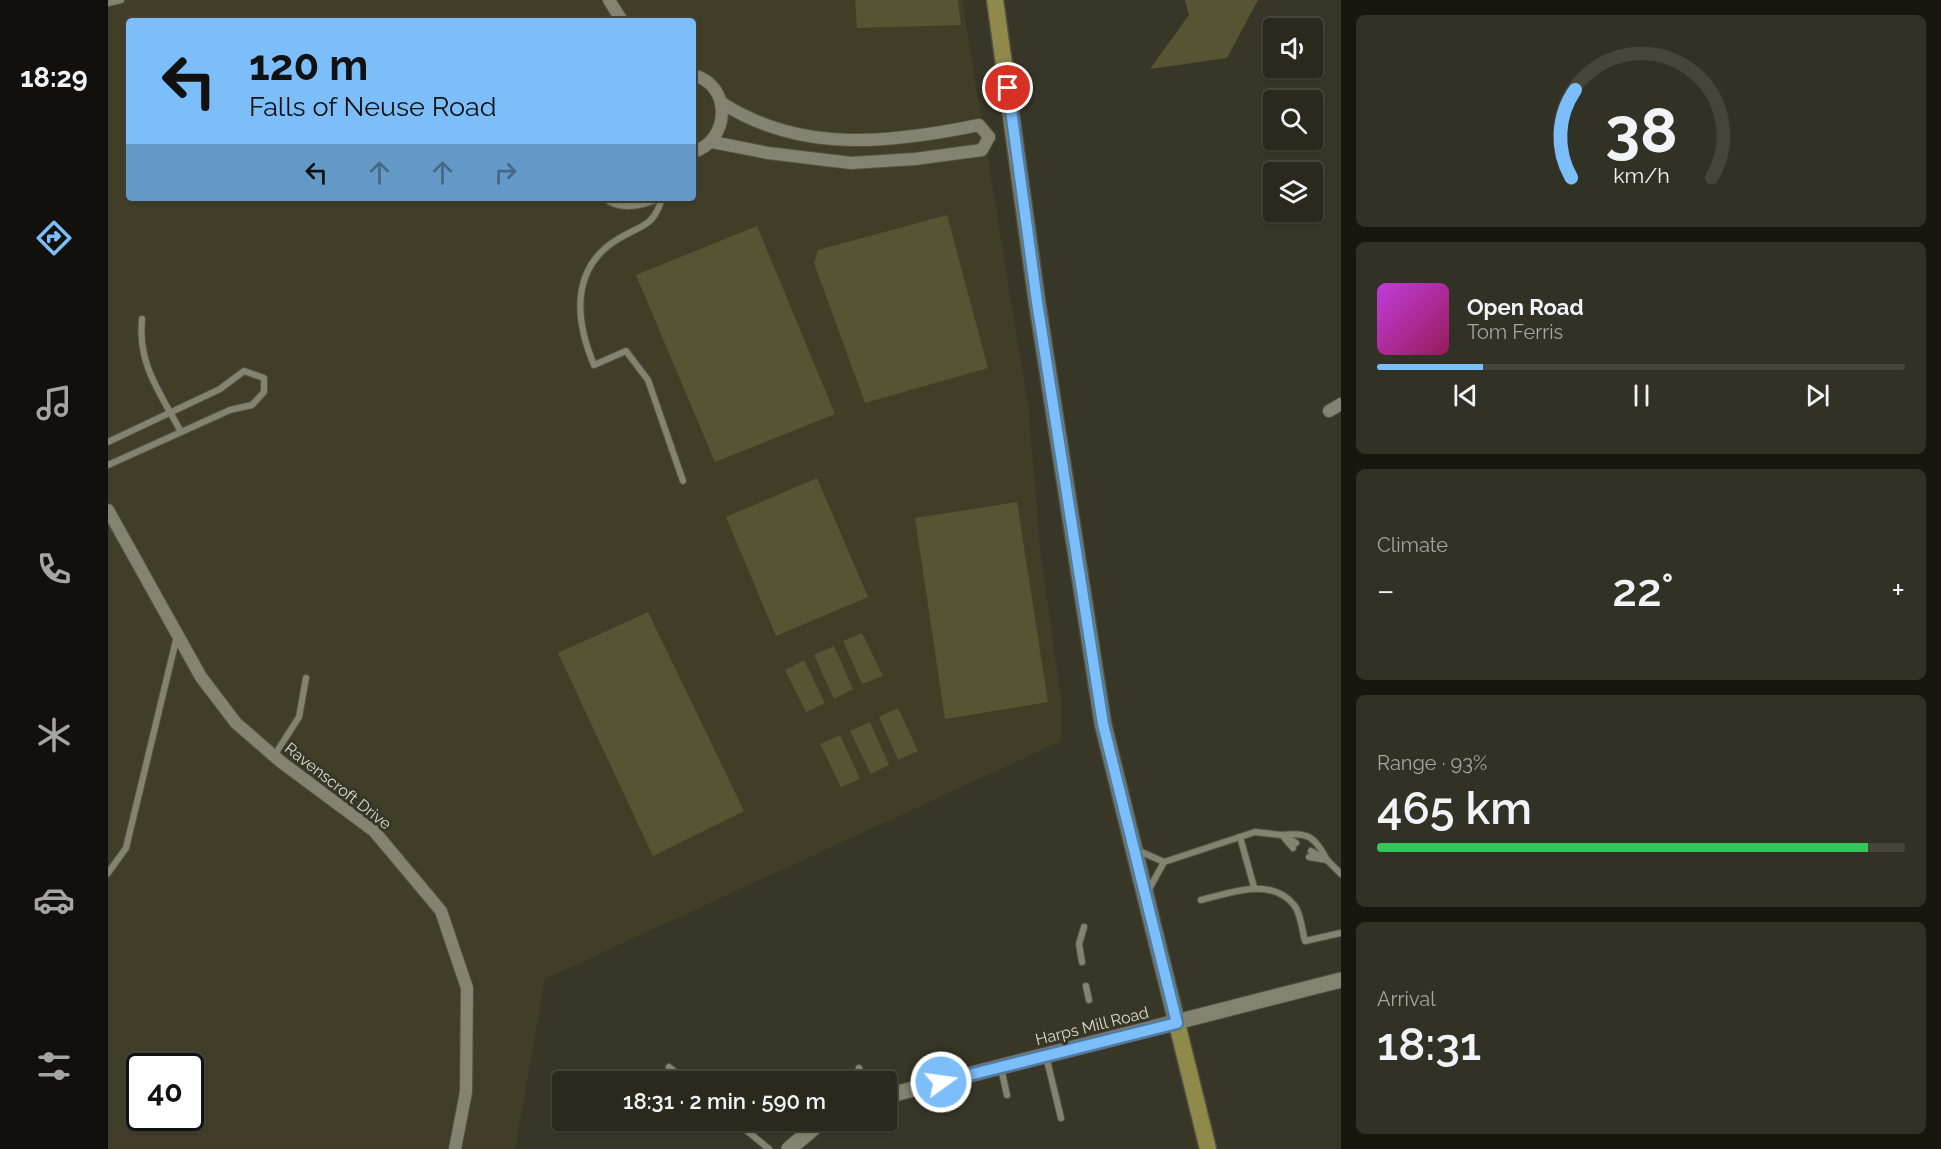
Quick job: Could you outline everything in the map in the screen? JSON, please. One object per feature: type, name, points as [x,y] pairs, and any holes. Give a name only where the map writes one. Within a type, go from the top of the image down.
[{"type":"main road","points":[[994,0],[1015,133],[1037,302],[1103,724],[1208,1149]]},
{"type":"street","points":[[609,0],[620,18]]},
{"type":"street","points":[[696,76],[709,83],[722,104],[746,119],[789,134],[837,141],[879,141],[979,125],[989,137]]},
{"type":"street","points":[[696,150],[712,142],[721,124],[722,104]]},
{"type":"street","points":[[989,137],[1015,133]]},
{"type":"street","points":[[785,155],[789,134]]},
{"type":"street","points":[[712,142],[785,155],[851,163],[915,159],[982,150],[989,137]]},
{"type":"street","points":[[1329,411],[1341,404]]},
{"type":"street","name":"Ravenscroft Drive","points":[[108,510],[201,677],[236,723],[274,756],[374,831],[441,911],[466,988],[466,1092],[454,1149]]},
{"type":"street","name":"Harps Mill Road","points":[[897,1093],[1341,980]]},
{"type":"street","points":[[789,1149],[810,1131]]},
{"type":"lane","points":[[108,3],[121,0]]},
{"type":"lane","points":[[610,201],[617,205],[629,206],[652,201]]},
{"type":"lane","points":[[660,201],[658,213],[649,223],[603,249],[589,268],[579,296],[579,320],[594,365],[626,351],[648,380],[683,481]]},
{"type":"lane","points":[[142,319],[140,338],[142,355],[182,432]]},
{"type":"lane","points":[[108,442],[220,389],[244,371],[264,378],[264,392],[252,405],[230,410],[108,465]]},
{"type":"lane","points":[[108,873],[126,848],[177,636]]},
{"type":"lane","points":[[274,756],[299,717],[306,678]]},
{"type":"lane","points":[[1134,849],[1164,862],[1255,832],[1282,835],[1301,832],[1318,842],[1327,860],[1341,874]]},
{"type":"lane","points":[[1282,835],[1294,845]]},
{"type":"lane","points":[[1240,837],[1254,887]]},
{"type":"lane","points":[[1310,854],[1327,860]]},
{"type":"lane","points":[[1146,896],[1164,862]]},
{"type":"lane","points":[[1201,900],[1254,887],[1278,892],[1295,906],[1305,941],[1341,933]]},
{"type":"lane","points":[[1082,962],[1079,944],[1084,927]]},
{"type":"lane","points":[[1086,986],[1089,1000]]},
{"type":"lane","points":[[1046,1056],[1061,1118]]},
{"type":"lane","points":[[669,1067],[674,1071]]},
{"type":"lane","points":[[1001,1067],[1007,1095]]},
{"type":"lane","points":[[747,1131],[769,1149]]},
{"type":"shaded area","points":[[108,0],[962,0],[1028,405],[1040,549],[1061,699],[1061,741],[545,979],[515,1149],[108,1149]]},
{"type":"shaded area","points":[[855,0],[958,0],[961,25],[857,28]]},
{"type":"shaded area","points":[[1185,0],[1258,0],[1227,58],[1150,69],[1189,15]]},
{"type":"shaded area","points":[[947,215],[988,368],[865,403],[814,263],[818,250]]},
{"type":"shaded area","points":[[757,226],[835,414],[715,462],[636,275]]},
{"type":"shaded area","points":[[817,478],[868,597],[776,636],[726,517]]},
{"type":"shaded area","points":[[1017,502],[1048,702],[945,719],[915,518]]},
{"type":"shaded area","points":[[648,612],[744,811],[653,856],[558,653]]},
{"type":"shaded area","points":[[862,633],[883,676],[862,684],[843,641]]},
{"type":"shaded area","points":[[834,646],[853,689],[834,699],[814,655]]},
{"type":"shaded area","points":[[804,660],[825,703],[806,712],[785,670]]},
{"type":"shaded area","points":[[898,708],[918,751],[898,760],[879,717]]},
{"type":"shaded area","points":[[870,722],[889,765],[871,774],[850,731]]},
{"type":"shaded area","points":[[840,735],[860,779],[841,787],[820,744]]},
{"type":"route","points":[[941,1082],[1177,1023],[1103,724],[1037,302],[1008,88]]}]
